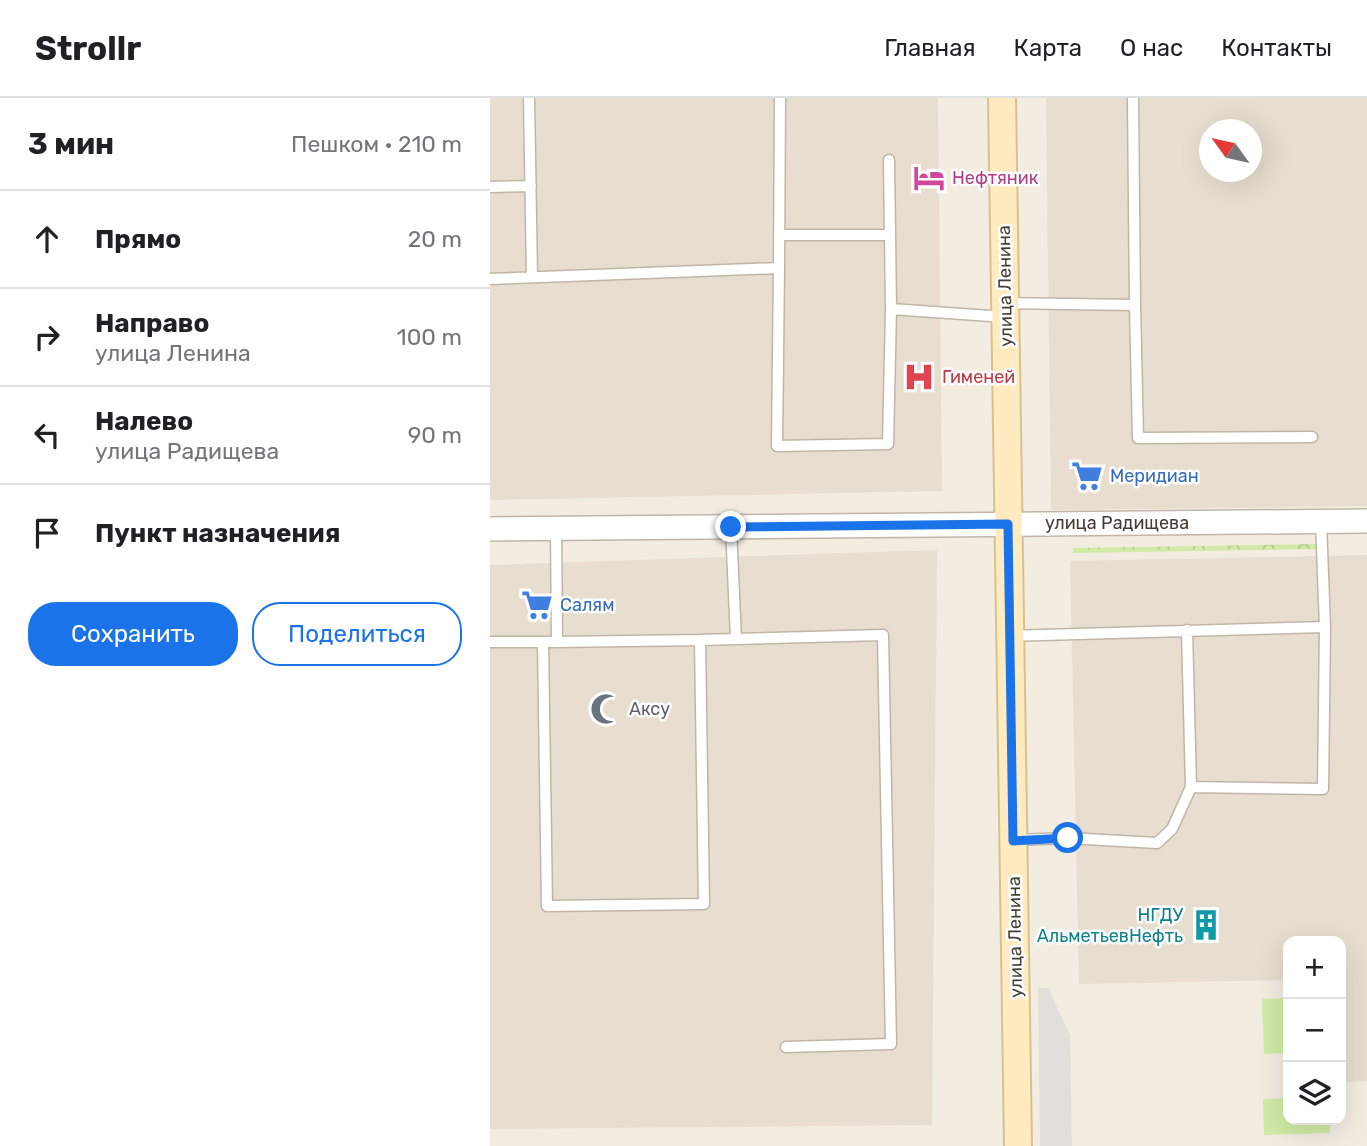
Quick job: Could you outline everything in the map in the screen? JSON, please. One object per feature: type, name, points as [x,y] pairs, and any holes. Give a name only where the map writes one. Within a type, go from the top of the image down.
[{"type":"main road","name":"улица Ленина","points":[[1002,98],[1018,1146]]},
{"type":"street","name":"улица Радищева","points":[[490,529],[1367,521]]},
{"type":"lane","points":[[529,98],[532,277]]},
{"type":"lane","points":[[780,98],[777,446],[888,444],[891,309],[889,160]]},
{"type":"lane","points":[[1132,98],[1138,438],[1312,437]]},
{"type":"lane","points":[[490,187],[531,186]]},
{"type":"lane","points":[[779,235],[890,235]]},
{"type":"lane","points":[[490,279],[779,268]]},
{"type":"lane","points":[[891,309],[1005,310],[1135,305]]},
{"type":"lane","points":[[1191,787],[1323,789],[1325,626],[1321,522]]},
{"type":"lane","points":[[731,527],[736,639]]},
{"type":"lane","points":[[556,528],[557,642]]},
{"type":"lane","points":[[1010,636],[1325,626]]},
{"type":"lane","points":[[1013,841],[1068,838],[1157,843],[1172,829],[1191,787],[1187,630]]},
{"type":"lane","points":[[490,642],[883,635],[891,1044],[786,1047]]},
{"type":"lane","points":[[543,642],[547,906],[704,904],[700,640]]},
{"type":"shaded area","points":[[490,98],[938,98],[942,491],[490,500]]},
{"type":"shaded area","points":[[1046,98],[1367,98],[1367,506],[1051,510]]},
{"type":"shaded area","points":[[937,550],[932,1125],[490,1129],[490,565]]},
{"type":"shaded area","points":[[1367,555],[1367,1081],[1346,1082],[1346,936],[1283,936],[1283,980],[1079,984],[1070,561]]},
{"type":"shaded area","points":[[1038,988],[1048,988],[1070,1035],[1072,1146],[1040,1146]]},
{"type":"green space","points":[[1319,544],[1319,549],[1073,553],[1073,548]]},
{"type":"green space","points":[[1283,998],[1283,1053],[1264,1054],[1262,999]]},
{"type":"green space","points":[[1283,1098],[1283,1125],[1330,1125],[1330,1133],[1264,1135],[1263,1099]]},
{"type":"place","name":"Нефтяник","points":[[929,178]]},
{"type":"place","name":"Гименей","points":[[919,377]]},
{"type":"place","name":"Меридиан","points":[[1087,476]]},
{"type":"place","name":"Салям","points":[[537,605]]},
{"type":"place","name":"Аксу","points":[[606,709]]},
{"type":"place","name":"НГДУ АльметьевНефть","points":[[1206,925]]},
{"type":"route","points":[[731,527],[1008,524],[1013,841],[1068,838]]}]
